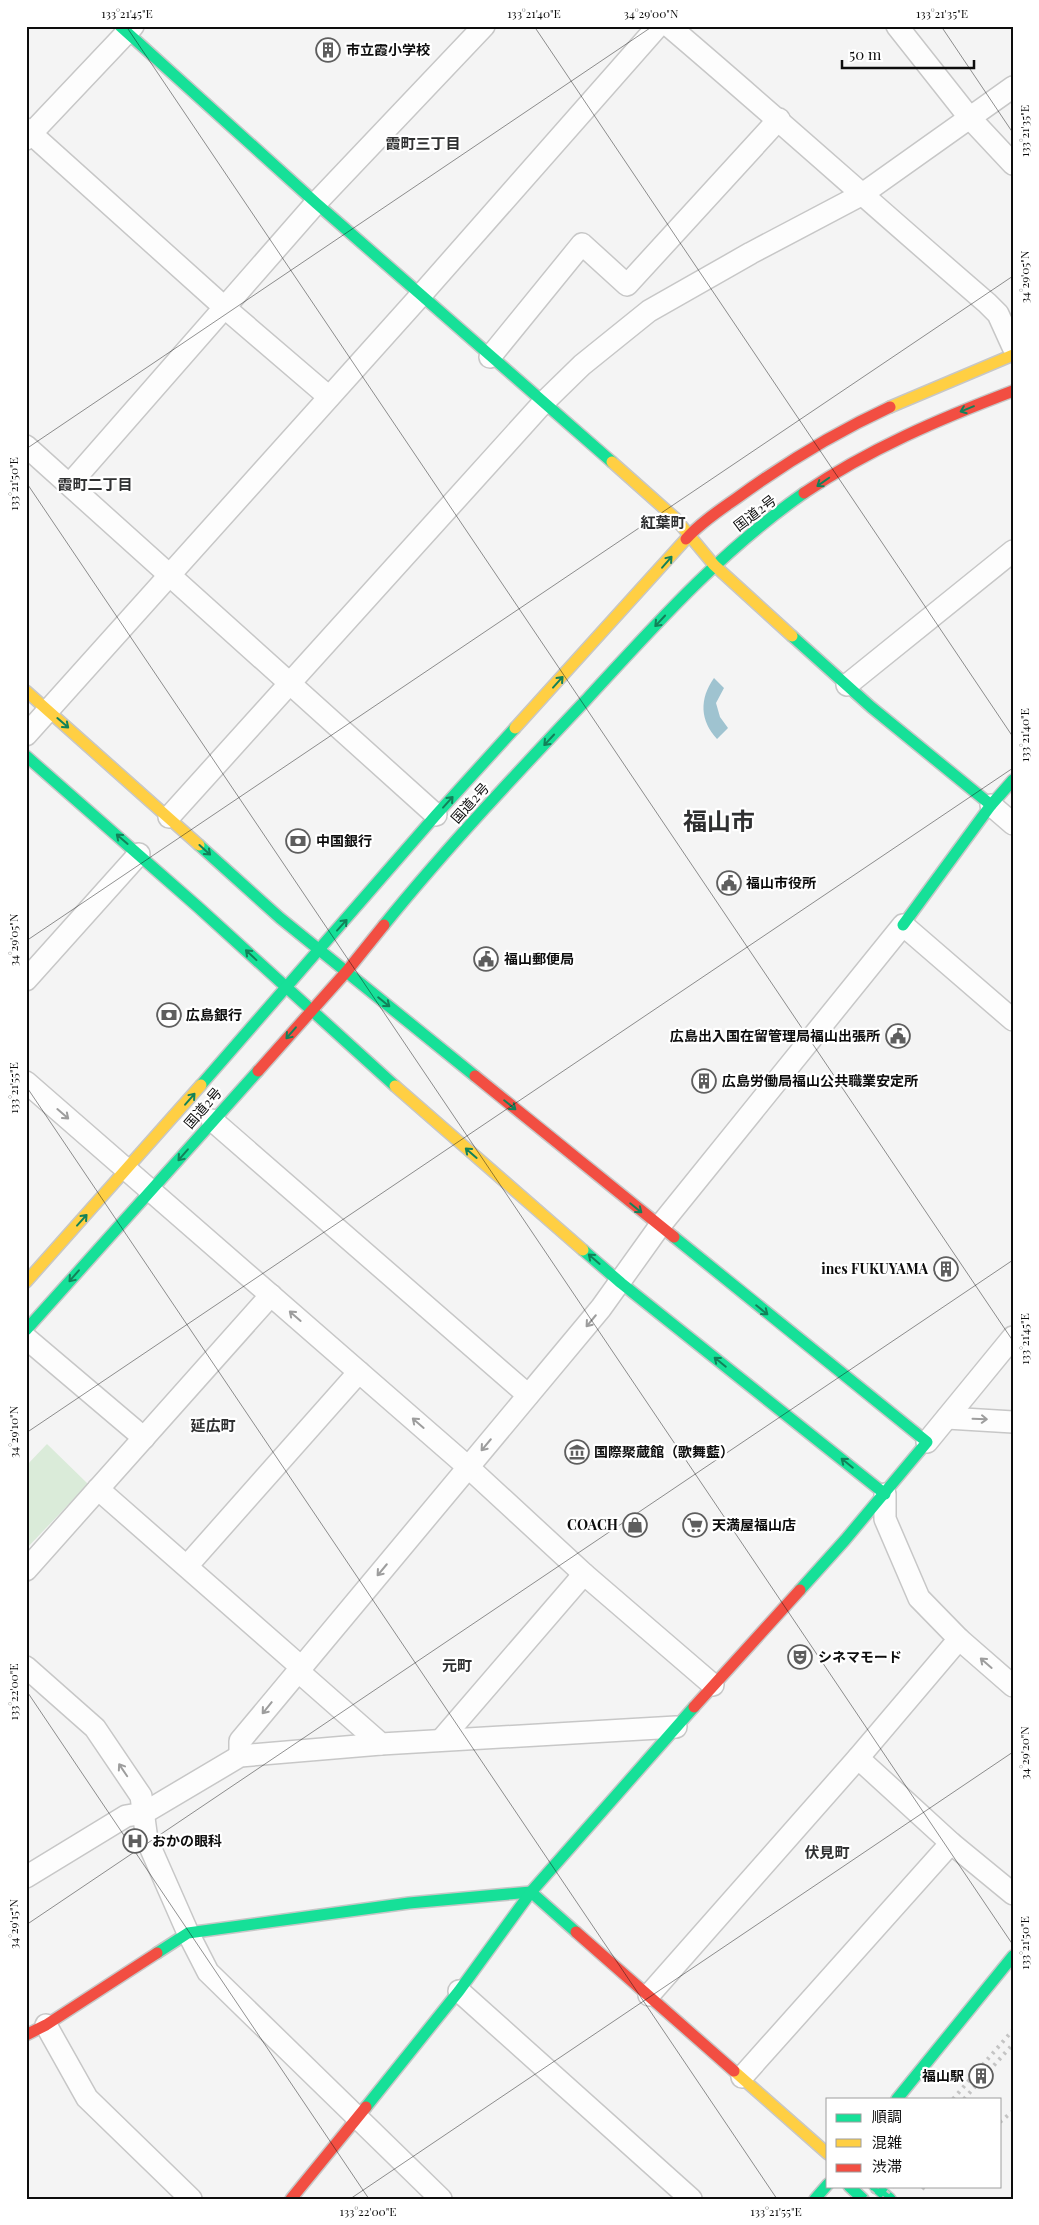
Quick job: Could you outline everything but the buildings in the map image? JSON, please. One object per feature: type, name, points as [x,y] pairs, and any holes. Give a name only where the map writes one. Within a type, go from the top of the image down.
[{"type":"main road","points":[[126,28],[316,204],[675,518],[714,565],[872,707],[991,805]]},
{"type":"main road","name":"国道2号","points":[[26,1282],[128,1170],[436,816],[688,536],[713,515],[800,454],[924,390],[1013,355]]},
{"type":"main road","name":"国道2号","points":[[26,1330],[346,971],[471,824],[689,589],[714,565],[786,508],[833,475],[862,458],[910,432],[1013,391]]},
{"type":"main road","points":[[26,692],[169,817],[280,918],[659,1227],[927,1442],[885,1494],[713,1685],[531,1892],[459,1991],[291,2199]]},
{"type":"main road","points":[[26,756],[139,854],[344,1042],[621,1283],[885,1494]]},
{"type":"main road","points":[[903,925],[991,805],[1013,780]]},
{"type":"main road","points":[[26,2035],[46,2025],[188,1933],[409,1903],[531,1892],[826,2152]]},
{"type":"main road","points":[[898,2098],[1013,1956]]},
{"type":"main road","points":[[815,2199],[826,2186]]},
{"type":"main road","points":[[851,2188],[863,2199]]},
{"type":"main road","points":[[877,2188],[890,2199]]},
{"type":"street","points":[[70,484],[316,204],[484,26]]},
{"type":"street","points":[[26,735],[421,295],[658,26]]},
{"type":"street","points":[[669,26],[779,119],[861,195],[987,303],[998,314],[1013,347]]},
{"type":"street","points":[[897,26],[969,117],[1013,164]]},
{"type":"street","points":[[126,28],[28,134],[328,397]]},
{"type":"street","points":[[169,817],[542,403],[582,365],[649,311],[743,257],[861,195],[1013,87]]},
{"type":"street","points":[[490,357],[582,244],[627,285],[779,119]]},
{"type":"street","points":[[26,446],[436,816]]},
{"type":"street","points":[[847,684],[1013,551]]},
{"type":"street","points":[[991,805],[1013,824]]},
{"type":"street","points":[[26,980],[139,854]]},
{"type":"street","points":[[240,1756],[240,1741],[621,1283],[659,1227],[903,925],[1013,1020]]},
{"type":"street","points":[[26,1082],[468,1467],[584,1574],[713,1685]]},
{"type":"street","points":[[212,1120],[528,1395]]},
{"type":"street","points":[[26,1570],[271,1295]]},
{"type":"street","points":[[927,1442],[1013,1337]]},
{"type":"street","points":[[26,1338],[144,1438]]},
{"type":"street","points":[[187,1566],[359,1372]]},
{"type":"street","points":[[947,1418],[1013,1422]]},
{"type":"street","points":[[98,1489],[187,1566],[381,1744]]},
{"type":"street","points":[[885,1494],[885,1519],[919,1598],[959,1639],[1013,1686]]},
{"type":"street","points":[[441,1740],[584,1574]]},
{"type":"street","points":[[649,1995],[858,1758],[959,1639]]},
{"type":"street","points":[[26,1667],[95,1728],[141,1796],[135,1814],[188,1933],[208,1972],[441,2199]]},
{"type":"street","points":[[26,1877],[240,1756],[441,1740],[676,1727]]},
{"type":"street","points":[[858,1758],[951,1843],[1013,1894]]},
{"type":"street","points":[[742,2077],[951,1843]]},
{"type":"street","points":[[459,1991],[691,2199]]},
{"type":"street","points":[[46,2025],[87,2098],[192,2199]]},
{"type":"green space","points":[[47,1444],[88,1484],[26,1549],[26,1466]]},
{"type":"water","points":[[714,678],[724,688],[716,703],[720,717],[728,728],[717,739],[707,725],[704,710],[706,694]]},
{"type":"railway","points":[[954,2098],[1013,2030]]},
{"type":"railway","points":[[965,2098],[1013,2044]]},
{"type":"railway","points":[[1002,2120],[1013,2111]]},
{"type":"railway","points":[[867,2199],[876,2188]]},
{"type":"railway","points":[[883,2199],[891,2188]]},
{"type":"traffic: fast","points":[[120,26],[316,203],[612,462]]},
{"type":"traffic: fast","points":[[384,925],[484,810],[690,590],[745,539],[804,493]]},
{"type":"traffic: fast","points":[[792,636],[871,707],[991,805]]},
{"type":"traffic: fast","points":[[201,1085],[436,815],[515,728]]},
{"type":"traffic: fast","points":[[26,756],[198,907],[395,1086]]},
{"type":"traffic: fast","points":[[903,925],[991,805],[1013,780]]},
{"type":"traffic: fast","points":[[199,845],[280,918],[475,1076]]},
{"type":"traffic: fast","points":[[26,1330],[258,1071]]},
{"type":"traffic: fast","points":[[674,1237],[927,1442],[845,1540],[800,1590]]},
{"type":"traffic: fast","points":[[583,1250],[621,1283],[885,1494]]},
{"type":"traffic: fast","points":[[366,2107],[459,1991],[531,1892],[694,1707]]},
{"type":"traffic: fast","points":[[157,1953],[188,1933],[409,1903],[531,1892],[576,1932]]},
{"type":"traffic: fast","points":[[898,2098],[1013,1956]]},
{"type":"traffic: fast","points":[[815,2199],[826,2186]]},
{"type":"traffic: fast","points":[[851,2188],[863,2199]]},
{"type":"traffic: fast","points":[[877,2188],[890,2199]]},
{"type":"traffic: slow","points":[[890,407],[1013,355]]},
{"type":"traffic: slow","points":[[612,462],[675,518],[714,565],[792,636]]},
{"type":"traffic: slow","points":[[515,728],[686,539]]},
{"type":"traffic: slow","points":[[26,691],[199,845]]},
{"type":"traffic: slow","points":[[26,1282],[201,1085]]},
{"type":"traffic: slow","points":[[395,1086],[583,1250]]},
{"type":"traffic: slow","points":[[734,2071],[826,2152]]},
{"type":"traffic: jam","points":[[804,493],[854,462],[905,436],[1013,391]]},
{"type":"traffic: jam","points":[[686,539],[717,512],[792,460],[890,407]]},
{"type":"traffic: jam","points":[[258,1071],[347,971],[384,925]]},
{"type":"traffic: jam","points":[[475,1076],[674,1237]]},
{"type":"traffic: jam","points":[[694,1707],[800,1590]]},
{"type":"traffic: jam","points":[[576,1932],[734,2071]]},
{"type":"traffic: jam","points":[[26,2035],[46,2025],[157,1953]]},
{"type":"traffic: jam","points":[[291,2199],[366,2107]]},
{"type":"place","name":"市立霞小学校","points":[[328,50]]},
{"type":"place","name":"中国銀行","points":[[298,841]]},
{"type":"place","name":"福山市役所","points":[[729,883]]},
{"type":"place","name":"福山郵便局","points":[[486,959]]},
{"type":"place","name":"広島銀行","points":[[169,1015]]},
{"type":"place","name":"広島出入国在留管理局福山出張所","points":[[898,1036]]},
{"type":"place","name":"広島労働局福山公共職業安定所","points":[[704,1081]]},
{"type":"place","name":"ines FUKUYAMA","points":[[946,1269]]},
{"type":"place","name":"国際聚蔵館（歌舞藍）","points":[[577,1452]]},
{"type":"place","name":"COACH","points":[[635,1525]]},
{"type":"place","name":"天満屋福山店","points":[[695,1525]]},
{"type":"place","name":"シネマモード","points":[[800,1657]]},
{"type":"place","name":"おかの眼科","points":[[135,1841]]},
{"type":"place","name":"福山駅","points":[[981,2076]]},
{"type":"district","name":"霞町三丁目","points":[[423,144]]},
{"type":"district","name":"霞町二丁目","points":[[95,485]]},
{"type":"district","name":"紅葉町","points":[[663,523]]},
{"type":"district","name":"福山市","points":[[719,822]]},
{"type":"district","name":"延広町","points":[[213,1426]]},
{"type":"district","name":"元町","points":[[457,1666]]},
{"type":"district","name":"伏見町","points":[[827,1853]]}]
